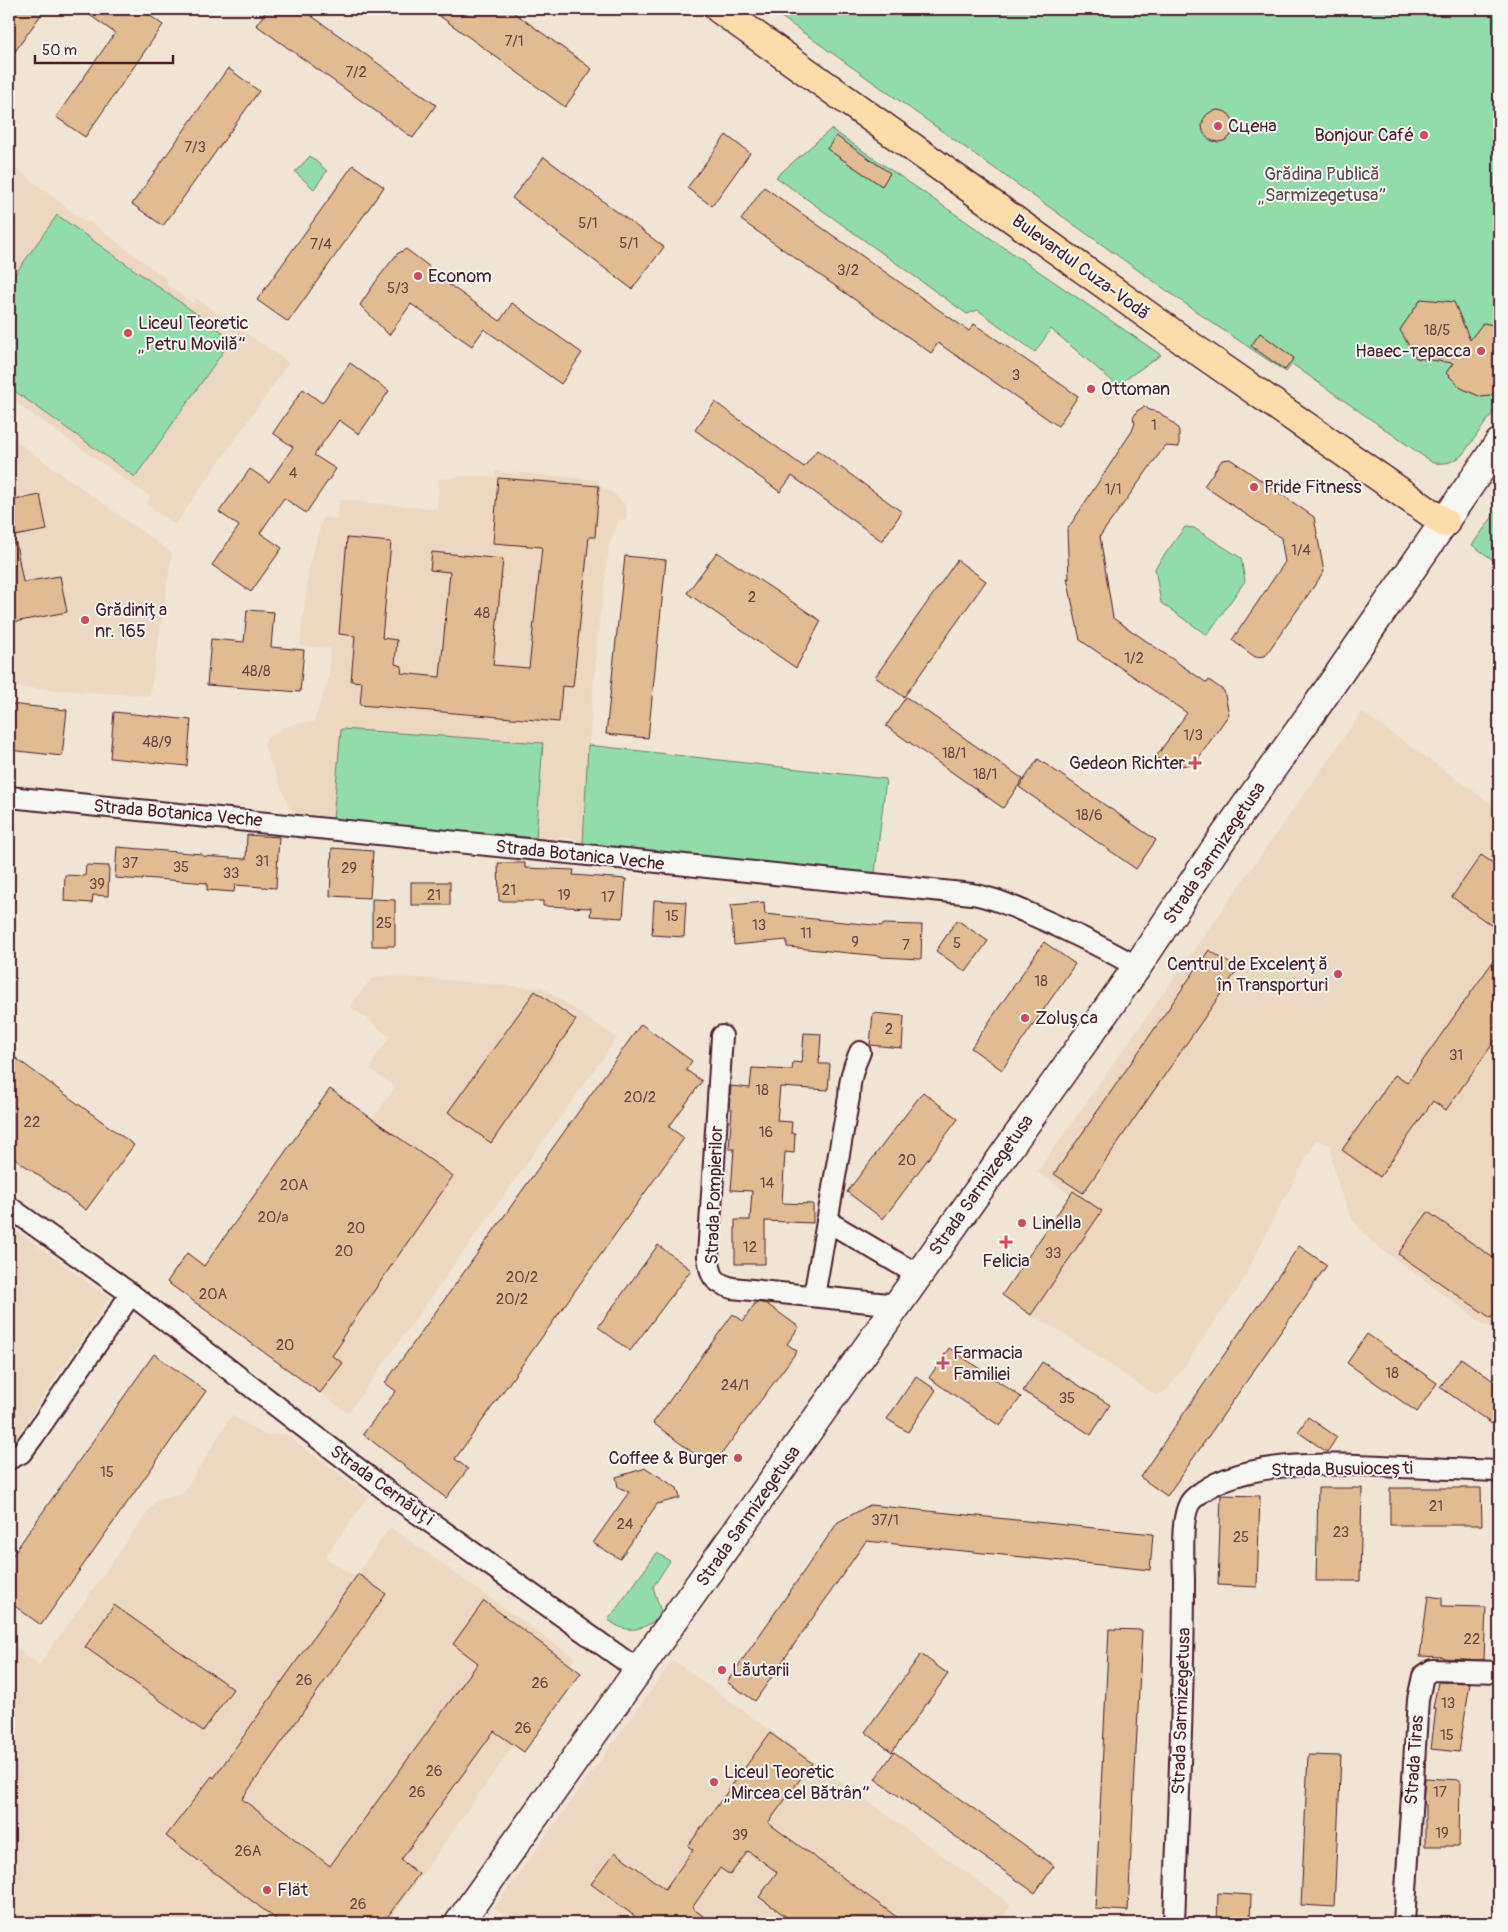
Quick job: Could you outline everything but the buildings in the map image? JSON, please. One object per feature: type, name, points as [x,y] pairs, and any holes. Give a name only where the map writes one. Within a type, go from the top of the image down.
[{"type":"main road","name":"Bulevardul Cuza-Vodă","points":[[718,9],[1188,344],[1445,522]]},
{"type":"main road","name":"Strada Sarmizegetusa","points":[[459,1923],[1137,967],[1215,848],[1499,444]]},
{"type":"street","name":"Strada Botanica Veche","points":[[9,797],[274,822],[760,874],[972,894],[1002,902],[1041,919],[1091,942],[1137,967]]},
{"type":"street","name":"Strada Pompierilor","points":[[722,1036],[708,1256],[712,1276],[720,1284],[732,1288],[898,1304]]},
{"type":"street","points":[[814,1296],[849,1097],[849,1083],[853,1066],[860,1052]]},
{"type":"street","name":"Strada Cernăuți","points":[[9,1207],[131,1294],[392,1494],[638,1670]]},
{"type":"street","points":[[827,1220],[918,1275]]},
{"type":"street","points":[[9,1459],[20,1453],[33,1437],[131,1294]]},
{"type":"street","name":"Strada Busuiocești","points":[[1192,1500],[1215,1485],[1245,1473],[1275,1467],[1355,1465],[1499,1471]]},
{"type":"street","name":"Strada Sarmizegetusa","points":[[1174,1923],[1184,1600],[1184,1520],[1192,1500]]},
{"type":"street","name":"Strada Tiras","points":[[1404,1923],[1415,1727],[1420,1684],[1423,1676],[1432,1670],[1499,1672]]},
{"type":"shaded area","name":"Liceul Teoretic „Petru Movilă”","points":[[9,163],[87,223],[89,221],[168,280],[166,284],[192,303],[196,298],[289,363],[175,525],[147,505],[150,497],[9,398]]},
{"type":"shaded area","name":"Grădinița nr. 165","points":[[9,436],[172,553],[150,696],[9,687]]},
{"type":"shaded area","points":[[495,471],[599,480],[599,486],[610,491],[624,503],[627,510],[626,520],[619,520],[610,541],[598,631],[589,745],[886,779],[875,873],[583,844],[573,838],[557,837],[556,842],[299,817],[289,807],[264,746],[267,738],[283,728],[297,723],[314,722],[329,677],[330,648],[300,646],[309,565],[323,517],[337,519],[339,500],[437,509],[439,479],[472,476],[495,477]]},
{"type":"shaded area","name":"Centrul de Excelență în Transporturi","points":[[1362,712],[1499,809],[1499,1330],[1485,1325],[1373,1243],[1353,1221],[1340,1190],[1333,1166],[1331,1145],[1316,1140],[1242,1283],[1166,1392],[1157,1395],[1002,1295],[1071,1195],[1037,1172]]},
{"type":"shaded area","points":[[387,975],[542,987],[617,1038],[348,1413],[239,1334],[260,1305],[258,1281],[395,1087],[370,1069],[376,1056],[390,1037],[350,1006],[371,979]]},
{"type":"shaded area","points":[[9,1225],[109,1298],[13,1442],[9,1439]]},
{"type":"shaded area","points":[[232,1415],[264,1435],[285,1434],[369,1496],[325,1557],[355,1577],[390,1527],[575,1658],[388,1923],[9,1923],[9,1642],[39,1665],[157,1499],[183,1493]]},
{"type":"shaded area","name":"Liceul Teoretic „Mircea cel Bătrân”","points":[[673,1660],[1011,1905],[998,1923],[515,1923],[494,1908]]},
{"type":"green space","name":"Grădina Publică „Sarmizegetusa”","points":[[770,9],[1499,9],[1499,404],[1463,454],[1449,462],[1433,463],[1292,364],[1286,372],[1214,324]]},
{"type":"green space","points":[[831,129],[1161,355],[1117,385],[1051,329],[1035,352],[978,310],[967,314],[776,177]]},
{"type":"green space","points":[[310,156],[327,171],[314,189],[295,172]]},
{"type":"green space","name":"Liceul Teoretic „Petru Movilă”","points":[[57,215],[232,339],[135,477],[9,387],[9,283]]},
{"type":"green space","points":[[1499,508],[1499,564],[1472,545]]},
{"type":"green space","points":[[1185,527],[1194,528],[1241,558],[1245,581],[1207,635],[1161,603],[1155,568]]},
{"type":"green space","points":[[341,729],[543,743],[536,838],[333,820]]},
{"type":"green space","points":[[588,745],[886,779],[875,873],[583,844]]},
{"type":"green space","points":[[657,1553],[670,1561],[653,1587],[662,1615],[639,1628],[628,1629],[617,1626],[608,1620]]},
{"type":"place","name":"Сцена","points":[[1218,126]]},
{"type":"place","name":"Bonjour Café","points":[[1424,135]]},
{"type":"place","name":"Econom","points":[[418,276]]},
{"type":"place","name":"Liceul Teoretic „Petru Movilă”","points":[[128,333]]},
{"type":"place","name":"Навес-терасса","points":[[1481,351]]},
{"type":"place","name":"Ottoman","points":[[1091,389]]},
{"type":"place","name":"Pride Fitness","points":[[1254,487]]},
{"type":"place","name":"Grădinița nr. 165","points":[[85,620]]},
{"type":"place","name":"Gedeon Richter","points":[[1195,763]]},
{"type":"place","name":"Centrul de Excelență în Transporturi","points":[[1338,974]]},
{"type":"place","name":"Zolușca","points":[[1025,1018]]},
{"type":"place","name":"Linella","points":[[1022,1223]]},
{"type":"place","name":"Felicia","points":[[1006,1242]]},
{"type":"place","name":"Farmacia Familiei","points":[[943,1363]]},
{"type":"place","name":"Coffee & Burger","points":[[738,1458]]},
{"type":"place","name":"Lăutarii","points":[[722,1670]]},
{"type":"place","name":"Liceul Teoretic „Mircea cel Bătrân”","points":[[714,1782]]},
{"type":"place","name":"Flät","points":[[267,1890]]}]
